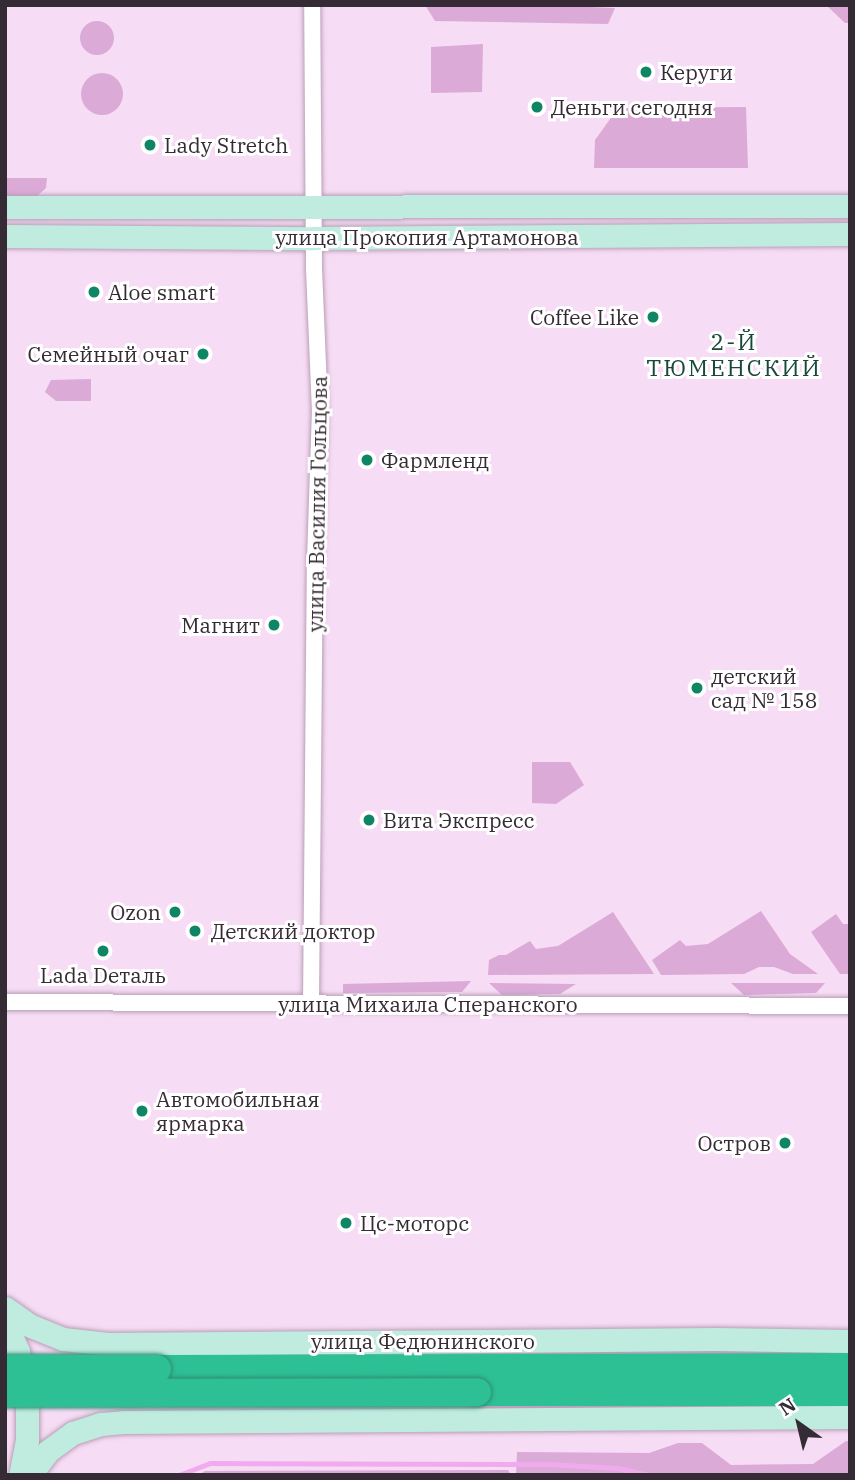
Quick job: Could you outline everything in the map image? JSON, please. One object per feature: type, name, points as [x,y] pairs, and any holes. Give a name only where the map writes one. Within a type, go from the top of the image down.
[{"type":"highway","name":"улица Федюнинского","points":[[477,1380],[850,1367]]},
{"type":"highway","points":[[5,1369],[850,1392]]},
{"type":"highway","points":[[5,1394],[477,1380]]},
{"type":"main road","name":"улица Прокопия Артамонова","points":[[5,207],[850,206]]},
{"type":"main road","name":"улица Прокопия Артамонова","points":[[5,236],[314,238],[850,234]]},
{"type":"main road","name":"улица Федюнинского","points":[[5,1308],[32,1326],[63,1339],[108,1344],[701,1339],[850,1341]]},
{"type":"main road","points":[[5,1322],[20,1358],[27,1395],[27,1440],[20,1475]]},
{"type":"main road","points":[[30,1475],[48,1451],[67,1437],[85,1428],[123,1422],[850,1416]]},
{"type":"street","name":"улица Василия Гольцова","points":[[312,5],[313,207],[320,412],[315,560],[312,1004]]},
{"type":"street","name":"улица Михаила Сперанского","points":[[5,1002],[850,1006]]},
{"type":"shaded area","points":[[425,5],[615,8],[608,24],[435,21]]},
{"type":"shaded area","points":[[826,5],[850,5],[850,23],[845,23]]},
{"type":"shaded area","points":[[97,21],[109,26],[114,38],[109,50],[97,55],[85,50],[80,38],[85,26]]},
{"type":"shaded area","points":[[483,44],[482,92],[431,93],[431,47]]},
{"type":"shaded area","points":[[102,73],[117,79],[123,94],[117,109],[102,115],[87,109],[81,94],[87,79]]},
{"type":"shaded area","points":[[746,107],[748,168],[594,168],[595,140],[618,108]]},
{"type":"shaded area","points":[[5,178],[47,178],[46,188],[37,196],[5,197]]},
{"type":"shaded area","points":[[91,379],[91,401],[56,401],[45,392],[51,380]]},
{"type":"shaded area","points":[[532,762],[570,762],[584,785],[556,804],[532,803]]},
{"type":"shaded area","points":[[761,911],[790,954],[818,974],[793,974],[774,967],[759,967],[744,974],[661,975],[652,960],[680,940],[686,946],[708,944]]},
{"type":"shaded area","points":[[613,912],[654,974],[488,975],[489,960],[506,955],[530,941],[536,949],[558,946]]},
{"type":"shaded area","points":[[836,914],[843,924],[850,924],[850,974],[840,974],[811,932]]},
{"type":"shaded area","points":[[471,981],[462,992],[343,993],[343,984]]},
{"type":"shaded area","points":[[489,983],[576,984],[560,994],[502,995]]},
{"type":"shaded area","points":[[731,983],[825,983],[816,993],[744,995]]},
{"type":"shaded area","points":[[846,1441],[850,1441],[850,1475],[516,1475],[517,1452],[649,1453],[678,1443],[702,1443],[731,1465],[813,1464]]},
{"type":"shaded area","points":[[508,1470],[511,1475],[199,1475],[205,1471]]},
{"type":"waterway","points":[[179,1475],[210,1463],[548,1464],[618,1468],[649,1475]]},
{"type":"place","name":"Керуги","points":[[646,72]]},
{"type":"place","name":"Деньги сегодня","points":[[537,107]]},
{"type":"place","name":"Lady Stretch","points":[[150,145]]},
{"type":"place","name":"Aloe smart","points":[[94,292]]},
{"type":"place","name":"Coffee Like","points":[[653,317]]},
{"type":"place","name":"Семейный очаг","points":[[203,354]]},
{"type":"place","name":"Фармленд","points":[[367,460]]},
{"type":"place","name":"Магнит","points":[[274,625]]},
{"type":"place","name":"детский сад № 158","points":[[697,688]]},
{"type":"place","name":"Вита Экспресс","points":[[369,820]]},
{"type":"place","name":"Ozon","points":[[175,912]]},
{"type":"place","name":"Детский доктор","points":[[195,931]]},
{"type":"place","name":"Lada Dеталь","points":[[103,951]]},
{"type":"place","name":"Автомобильная ярмарка","points":[[142,1111]]},
{"type":"place","name":"Остров","points":[[785,1143]]},
{"type":"place","name":"Цс-моторс","points":[[346,1223]]},
{"type":"district","name":"2-Й ТЮМЕНСКИЙ","points":[[734,354]]}]
